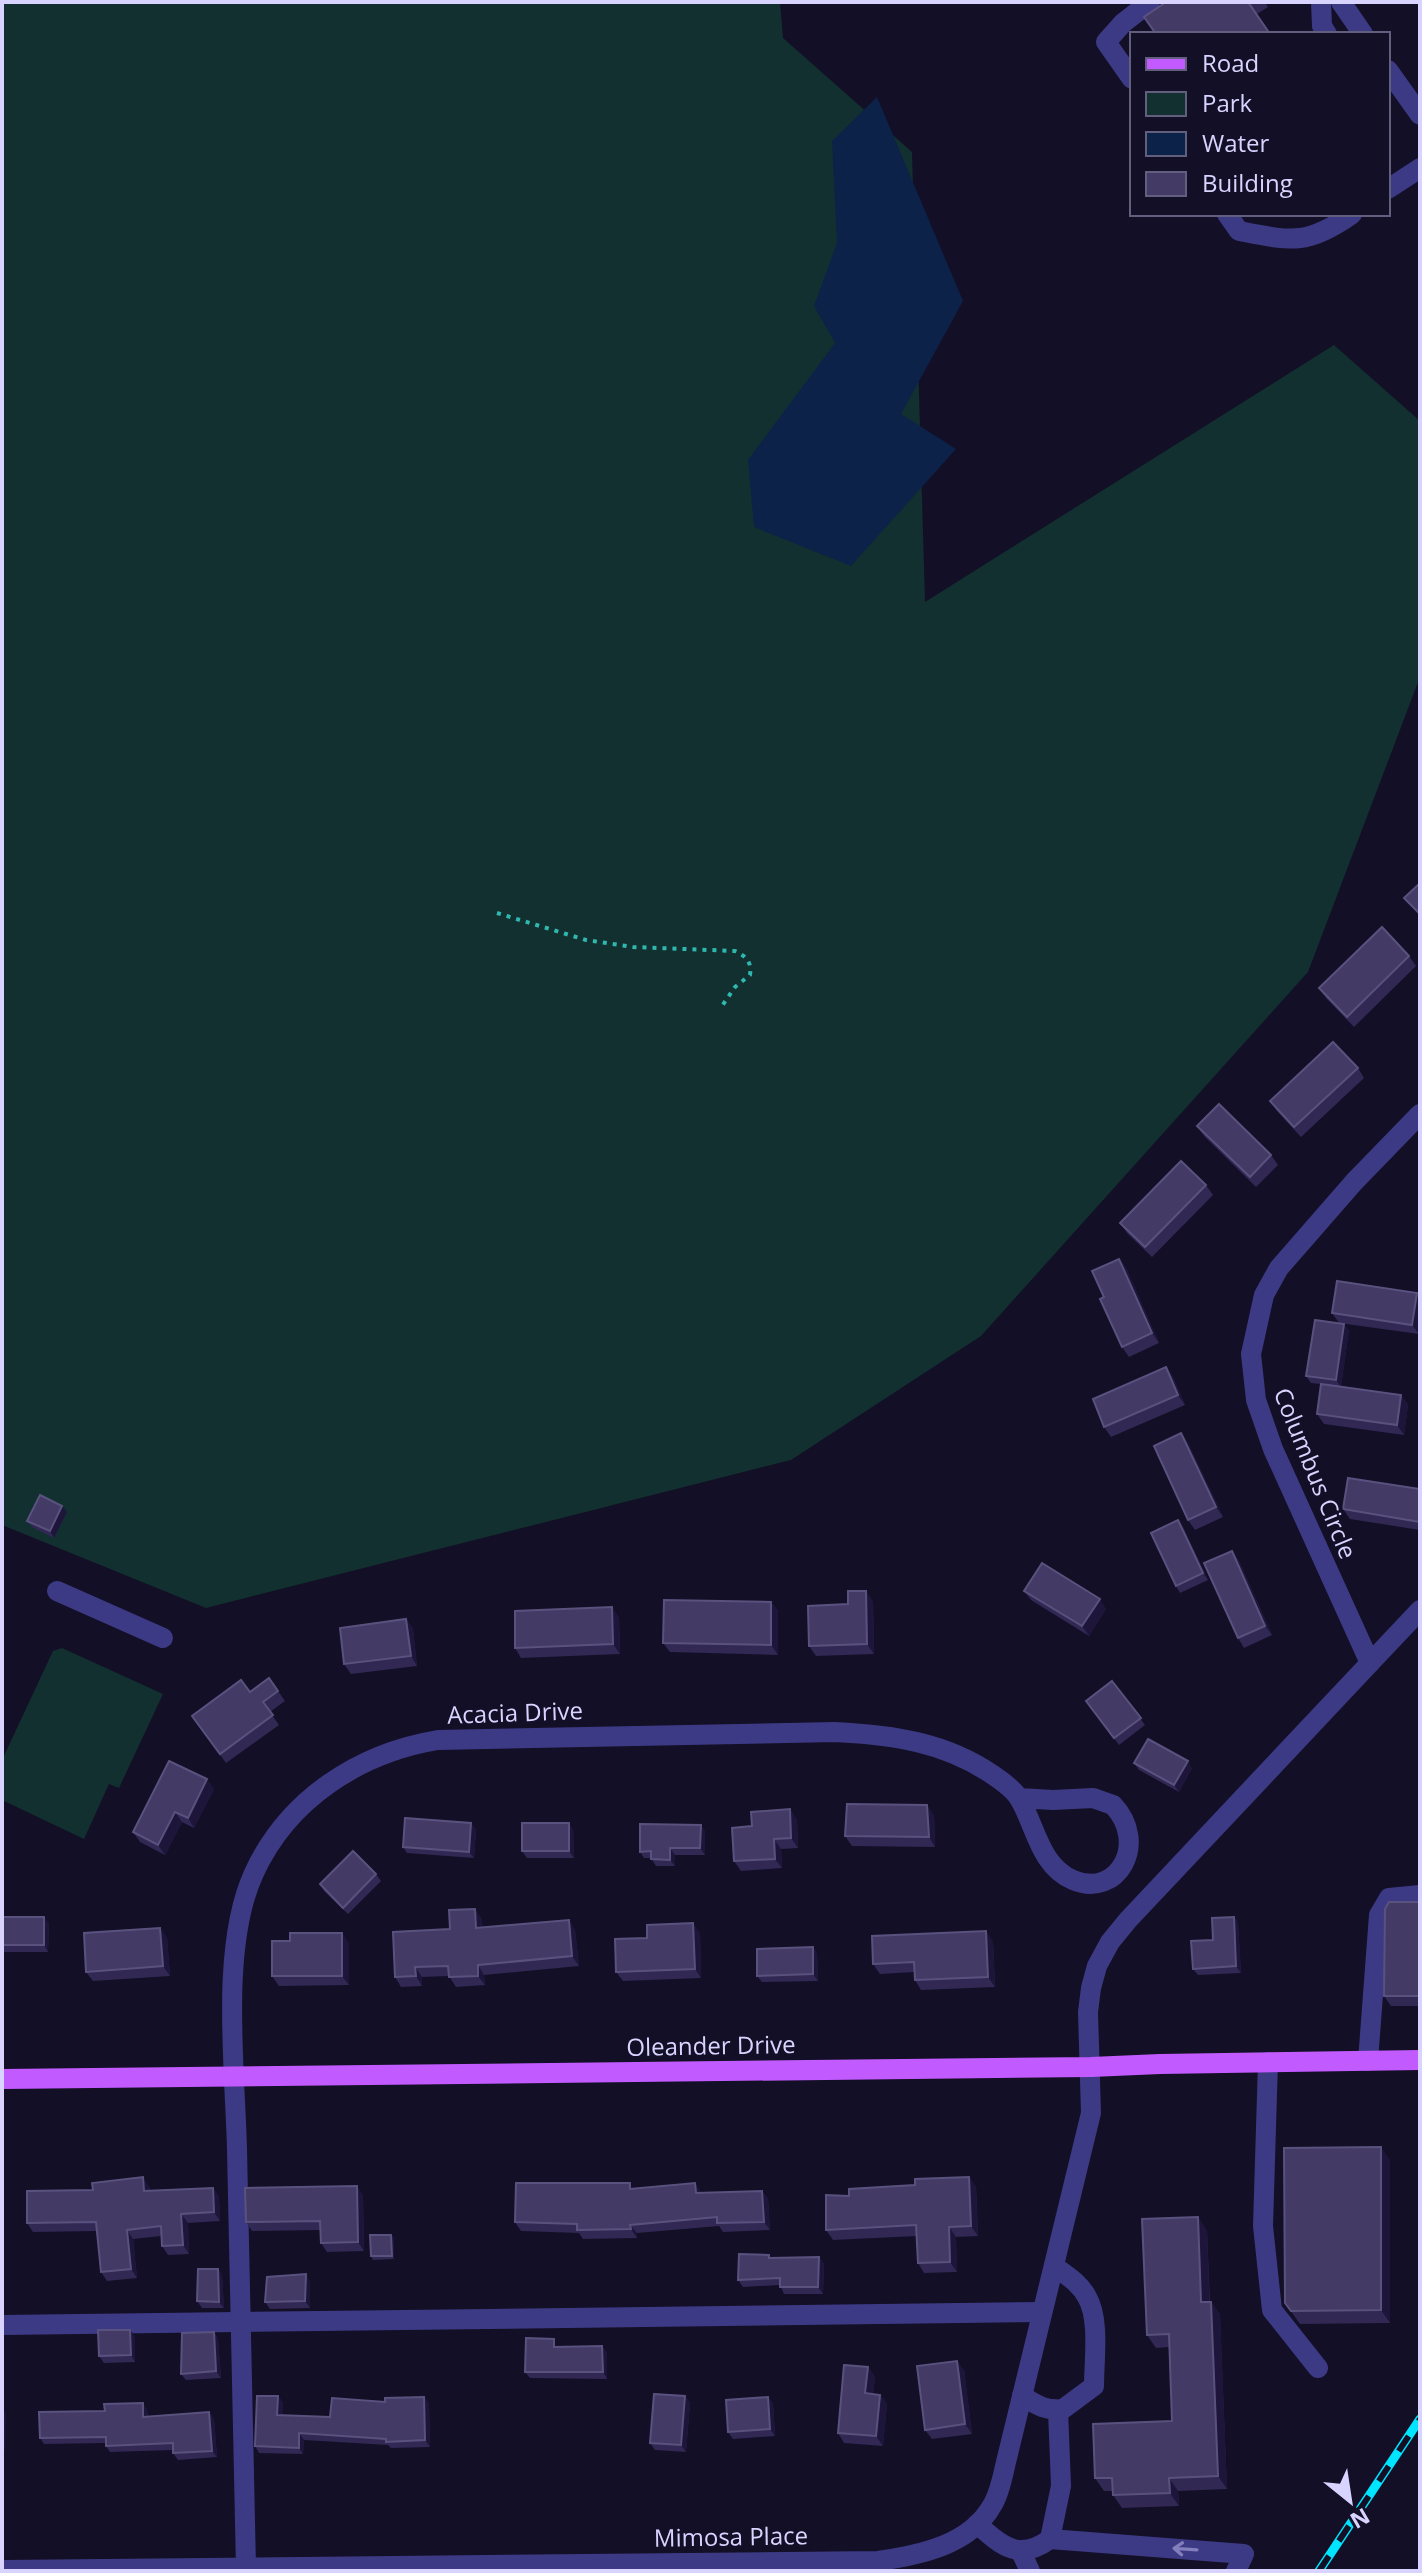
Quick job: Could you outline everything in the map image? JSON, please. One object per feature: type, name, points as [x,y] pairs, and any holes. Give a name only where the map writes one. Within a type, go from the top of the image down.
[{"type":"main road","name":"Oleander Drive","points":[[2,2079],[1091,2067],[1420,2060]]},
{"type":"street","points":[[1130,76],[1106,42],[1123,23],[1150,2]]},
{"type":"street","points":[[1321,2],[1322,26],[1326,32]]},
{"type":"street","points":[[1341,2],[1362,32]]},
{"type":"street","points":[[1390,74],[1420,115]]},
{"type":"street","points":[[1390,188],[1420,168]]},
{"type":"street","points":[[1228,216],[1239,231],[1300,240],[1331,229],[1349,216]]},
{"type":"street","name":"Columbus Circle","points":[[1370,1663],[1273,1449],[1256,1400],[1251,1354],[1264,1295],[1279,1268],[1354,1182],[1420,1114]]},
{"type":"street","points":[[57,1591],[163,1638]]},
{"type":"street","points":[[1091,2067],[1088,2012],[1091,1988],[1097,1966],[1110,1942],[1420,1610]]},
{"type":"street","name":"Acacia Drive","points":[[246,2568],[235,2076],[236,1939],[242,1906],[254,1873],[280,1833],[311,1797],[349,1770],[392,1749],[438,1740],[835,1732],[878,1734],[907,1738],[962,1756],[1000,1779],[1019,1798],[1042,1850],[1061,1873],[1085,1883],[1098,1882],[1123,1866],[1131,1846],[1130,1833],[1113,1805],[1093,1798],[1019,1798]]},
{"type":"street","points":[[1368,2061],[1382,1994],[1384,1941],[1379,1915],[1389,1898],[1420,1895]]},
{"type":"street","points":[[1268,2062],[1263,2226],[1272,2310],[1318,2368]]},
{"type":"street","name":"Mimosa Place","points":[[2,2570],[815,2566],[878,2561],[923,2553],[959,2538],[977,2524],[995,2502],[1091,2113],[1091,2067]]},
{"type":"street","points":[[1022,2396],[1047,2411],[1058,2410],[1094,2386],[1095,2333],[1089,2298],[1054,2266]]},
{"type":"street","points":[[2,2325],[1042,2312]]},
{"type":"street","points":[[1050,2539],[1061,2486],[1058,2410]]},
{"type":"street","points":[[977,2524],[1001,2544],[1021,2552],[1050,2539],[1244,2554],[1236,2571]]},
{"type":"street","points":[[1021,2552],[1030,2571]]},
{"type":"path","points":[[497,913],[586,940],[633,947],[735,951],[746,956],[751,967],[750,975],[735,987],[722,1006]]},
{"type":"green space","points":[[2,2],[780,2],[783,38],[912,152],[925,602],[1334,345],[1420,421],[1420,677],[1308,972],[981,1336],[791,1460],[206,1608],[2,1525]]},
{"type":"green space","points":[[62,1648],[163,1694],[119,1788],[109,1784],[84,1839],[2,1800],[2,1760],[53,1651]]},
{"type":"water","points":[[877,97],[963,301],[901,414],[956,449],[851,566],[754,527],[748,460],[835,343],[814,306],[837,243],[832,141]]},
{"type":"building","points":[[1166,2],[1248,2],[1269,32],[1155,32],[1144,17]]},
{"type":"building","points":[[1420,883],[1420,914],[1404,898]]},
{"type":"building","points":[[1382,927],[1409,956],[1347,1017],[1319,988]]},
{"type":"building","points":[[1333,1042],[1358,1068],[1294,1127],[1270,1101]]},
{"type":"building","points":[[1219,1104],[1271,1155],[1250,1177],[1197,1126]]},
{"type":"building","points":[[1181,1161],[1206,1185],[1145,1247],[1120,1223]]},
{"type":"building","points":[[1119,1259],[1152,1333],[1122,1347],[1100,1299],[1104,1297],[1092,1271]]},
{"type":"building","points":[[1337,1281],[1417,1293],[1412,1325],[1332,1313]]},
{"type":"building","points":[[1315,1320],[1344,1324],[1336,1380],[1306,1376]]},
{"type":"building","points":[[1166,1367],[1178,1395],[1104,1427],[1093,1399]]},
{"type":"building","points":[[1321,1384],[1401,1395],[1397,1425],[1317,1414]]},
{"type":"building","points":[[1181,1433],[1216,1507],[1188,1520],[1154,1446]]},
{"type":"building","points":[[1348,1478],[1420,1489],[1420,1522],[1343,1509]]},
{"type":"building","points":[[40,1495],[62,1506],[50,1531],[27,1521]]},
{"type":"building","points":[[1178,1520],[1203,1573],[1176,1586],[1151,1533]]},
{"type":"building","points":[[1232,1551],[1265,1626],[1238,1638],[1204,1563]]},
{"type":"building","points":[[1042,1563],[1100,1599],[1082,1626],[1024,1591]]},
{"type":"building","points":[[848,1591],[866,1591],[867,1644],[809,1646],[808,1606],[848,1604]]},
{"type":"building","points":[[664,1600],[771,1602],[771,1645],[663,1643]]},
{"type":"building","points":[[612,1607],[613,1644],[515,1648],[515,1611]]},
{"type":"building","points":[[406,1619],[411,1656],[344,1664],[340,1628]]},
{"type":"building","points":[[269,1678],[278,1691],[263,1702],[273,1715],[220,1754],[192,1716],[241,1680],[250,1692]]},
{"type":"building","points":[[1112,1681],[1141,1718],[1114,1738],[1086,1701]]},
{"type":"building","points":[[1148,1739],[1188,1761],[1174,1785],[1134,1763]]},
{"type":"building","points":[[169,1761],[207,1779],[188,1818],[175,1812],[158,1845],[133,1832]]},
{"type":"building","points":[[847,1804],[927,1805],[929,1837],[845,1836]]},
{"type":"building","points":[[790,1809],[791,1838],[774,1839],[775,1859],[734,1861],[732,1828],[752,1826],[751,1812]]},
{"type":"building","points":[[405,1818],[471,1823],[469,1852],[403,1847]]},
{"type":"building","points":[[522,1823],[569,1823],[569,1851],[522,1851]]},
{"type":"building","points":[[640,1824],[701,1825],[700,1848],[670,1848],[670,1860],[651,1859],[651,1851],[640,1852]]},
{"type":"building","points":[[353,1851],[376,1874],[343,1908],[320,1884]]},
{"type":"building","points":[[1389,1902],[1420,1902],[1420,1996],[1384,1996],[1385,1909]]},
{"type":"building","points":[[475,1909],[476,1928],[569,1920],[572,1956],[478,1965],[478,1976],[449,1977],[448,1966],[415,1967],[416,1976],[395,1977],[393,1932],[450,1929],[449,1910]]},
{"type":"building","points":[[2,1917],[44,1917],[44,1945],[2,1945]]},
{"type":"building","points":[[1234,1917],[1236,1966],[1193,1969],[1191,1941],[1213,1940],[1212,1918]]},
{"type":"building","points":[[693,1923],[695,1969],[616,1972],[615,1939],[647,1938],[647,1925]]},
{"type":"building","points":[[160,1928],[163,1966],[86,1972],[84,1933]]},
{"type":"building","points":[[986,1931],[988,1977],[915,1980],[914,1962],[873,1964],[872,1936]]},
{"type":"building","points":[[290,1933],[342,1933],[342,1976],[272,1976],[272,1941],[290,1941]]},
{"type":"building","points":[[813,1947],[813,1974],[757,1976],[757,1949]]},
{"type":"building","points":[[1381,2147],[1381,2310],[1291,2311],[1285,2303],[1284,2148]]},
{"type":"building","points":[[143,2177],[144,2191],[213,2188],[214,2212],[181,2214],[183,2245],[162,2246],[161,2226],[127,2230],[131,2269],[101,2272],[96,2222],[27,2223],[27,2191],[93,2190],[92,2183]]},
{"type":"building","points":[[969,2177],[971,2226],[949,2227],[950,2262],[918,2263],[916,2225],[826,2230],[826,2195],[849,2196],[849,2189],[915,2185],[915,2179]]},
{"type":"building","points":[[516,2183],[630,2183],[630,2189],[695,2183],[696,2193],[762,2191],[764,2222],[717,2223],[717,2217],[630,2225],[631,2229],[577,2230],[577,2224],[515,2222]]},
{"type":"building","points":[[357,2186],[358,2242],[321,2243],[320,2221],[246,2222],[245,2188]]},
{"type":"building","points":[[1198,2217],[1201,2302],[1211,2302],[1218,2476],[1169,2478],[1170,2493],[1113,2495],[1112,2478],[1095,2478],[1093,2424],[1172,2421],[1169,2334],[1147,2335],[1142,2219]]},
{"type":"building","points":[[370,2235],[391,2235],[392,2256],[371,2256]]},
{"type":"building","points":[[739,2254],[769,2255],[769,2258],[819,2257],[818,2287],[780,2287],[780,2278],[738,2280]]},
{"type":"building","points":[[198,2269],[218,2269],[219,2302],[197,2301]]},
{"type":"building","points":[[306,2274],[305,2301],[265,2302],[267,2277]]},
{"type":"building","points":[[98,2330],[130,2330],[131,2355],[99,2356]]},
{"type":"building","points":[[214,2332],[216,2371],[181,2374],[182,2333]]},
{"type":"building","points":[[526,2338],[554,2339],[554,2347],[602,2346],[603,2372],[525,2372]]},
{"type":"building","points":[[957,2361],[965,2424],[925,2430],[917,2366]]},
{"type":"building","points":[[844,2365],[868,2367],[865,2393],[880,2395],[876,2436],[838,2433]]},
{"type":"building","points":[[654,2394],[685,2396],[681,2445],[650,2443]]},
{"type":"building","points":[[257,2396],[278,2396],[277,2415],[330,2417],[332,2398],[385,2402],[385,2398],[424,2397],[425,2440],[386,2442],[386,2439],[299,2433],[299,2448],[255,2446]]},
{"type":"building","points":[[768,2397],[770,2429],[728,2432],[726,2400]]},
{"type":"building","points":[[143,2403],[143,2417],[209,2412],[212,2451],[173,2453],[173,2443],[106,2446],[106,2437],[40,2438],[39,2412],[105,2411],[104,2404]]},
{"type":"railway","points":[[1319,2571],[1420,2419]]}]
